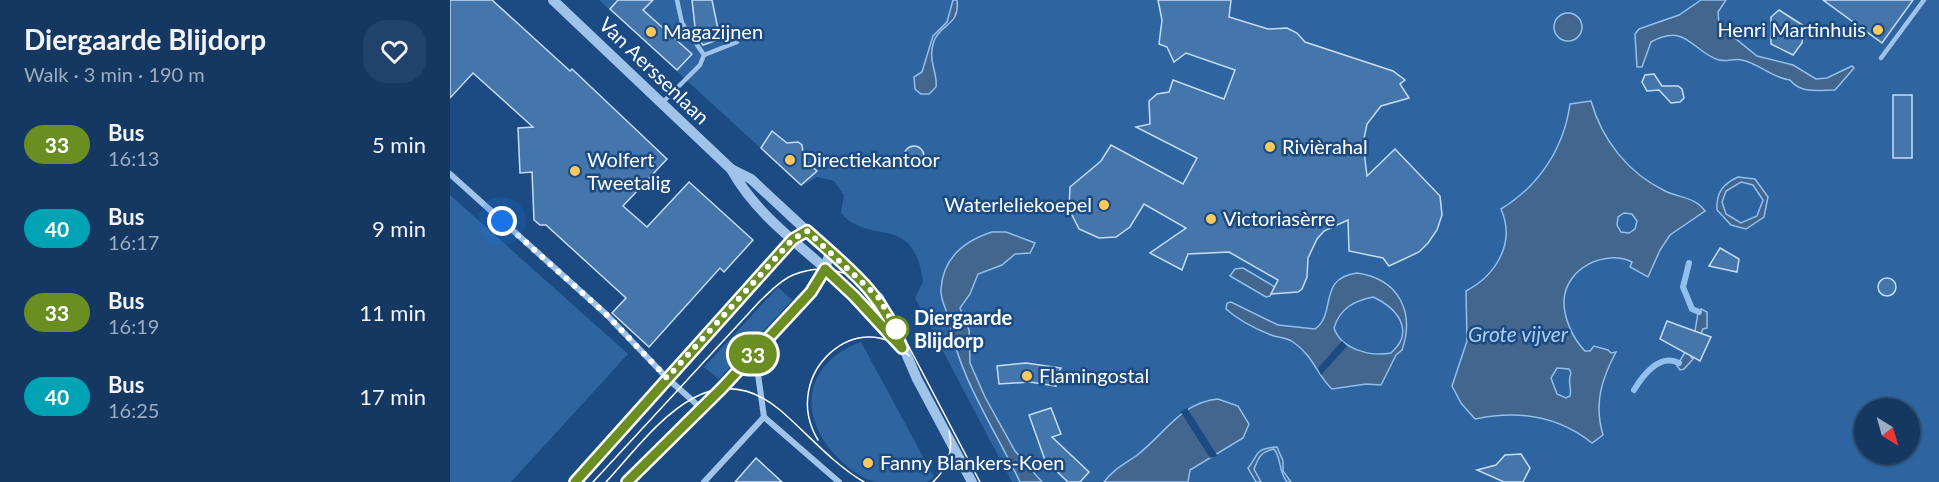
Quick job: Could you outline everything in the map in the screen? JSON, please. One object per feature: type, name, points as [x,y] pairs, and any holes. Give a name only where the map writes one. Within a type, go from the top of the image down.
[{"type":"street","name":"Van Aerssenlaan","points":[[553,0],[731,169],[739,184],[776,227],[793,239],[854,296],[902,348]]},
{"type":"street","name":"Van Aerssenlaan","points":[[731,169],[751,178],[879,298],[902,348],[972,482]]},
{"type":"street","points":[[450,174],[606,314],[667,378],[702,409]]},
{"type":"street","points":[[575,482],[793,239],[807,231]]},
{"type":"street","points":[[627,482],[702,409],[811,292],[825,269],[830,252]]},
{"type":"street","points":[[755,352],[764,417],[839,482]]},
{"type":"street","points":[[704,482],[764,417]]},
{"type":"lane","points":[[677,0],[682,23],[704,54]]},
{"type":"lane","points":[[1881,58],[1924,0]]},
{"type":"lane","points":[[704,54],[737,42]]},
{"type":"lane","points":[[662,104],[700,65],[704,54]]},
{"type":"shaded area","name":"Diergaarde Blijdorp","points":[[599,0],[1939,0],[1939,482],[1012,482],[915,298],[923,282],[918,260],[910,246],[901,238],[852,223],[841,213],[844,195],[834,181],[817,177],[802,186]]},
{"type":"shaded area","points":[[450,195],[628,354],[511,482],[450,482]]},
{"type":"shaded area","points":[[778,287],[792,300],[719,379],[704,367]]},
{"type":"shaded area","points":[[861,342],[934,477],[927,482],[876,482],[866,478],[838,458],[825,442],[816,425],[812,408],[812,392],[818,377],[827,363],[842,351]]},
{"type":"water","points":[[953,0],[957,0],[956,15],[937,35],[932,48],[936,87],[929,94],[921,94],[915,89],[914,77],[922,72],[933,36],[947,22]]},
{"type":"water","points":[[1701,0],[1726,0],[1718,12],[1719,25],[1757,56],[1793,65],[1816,79],[1827,78],[1852,66],[1854,68],[1835,90],[1805,89],[1748,62],[1719,60],[1688,40],[1673,35],[1651,42],[1642,67],[1637,67],[1635,34],[1639,29],[1679,15]]},
{"type":"water","points":[[1568,13],[1578,17],[1582,27],[1578,37],[1568,41],[1558,37],[1554,27],[1558,17]]},
{"type":"water","name":"Grote vijver","points":[[1591,101],[1609,142],[1628,165],[1652,184],[1692,200],[1705,211],[1670,235],[1660,250],[1648,277],[1630,267],[1632,262],[1610,258],[1599,260],[1579,270],[1566,289],[1565,313],[1573,334],[1581,346],[1585,351],[1590,351],[1594,346],[1611,353],[1616,352],[1606,372],[1599,402],[1603,435],[1592,443],[1551,421],[1506,415],[1475,419],[1461,403],[1452,386],[1467,341],[1466,291],[1486,276],[1500,257],[1506,234],[1501,209],[1527,189],[1548,164],[1562,136],[1570,104]],"holes":[[[1624,213],[1632,214],[1637,221],[1635,229],[1629,233],[1621,232],[1617,225],[1618,217]],[[1557,368],[1569,369],[1571,373],[1570,396],[1566,398],[1557,394],[1551,378]]]},
{"type":"water","points":[[1738,177],[1755,179],[1768,197],[1764,217],[1746,229],[1731,225],[1717,210],[1719,193]],"holes":[[[1741,182],[1753,185],[1763,200],[1757,216],[1741,223],[1726,214],[1722,202],[1726,191]]]},
{"type":"water","points":[[992,232],[1006,232],[1035,243],[1030,253],[1015,254],[1002,265],[978,274],[970,294],[960,308],[969,330],[970,363],[985,397],[1015,451],[1042,482],[1020,482],[969,383],[942,297],[941,289],[946,268],[957,252],[972,240]]},
{"type":"water","points":[[1243,268],[1275,287],[1270,296],[1266,297],[1230,276],[1235,269]]},
{"type":"water","points":[[1357,273],[1372,276],[1384,282],[1393,290],[1405,311],[1406,336],[1402,350],[1396,355],[1381,385],[1366,384],[1332,389],[1300,347],[1288,339],[1253,327],[1226,309],[1227,303],[1231,302],[1278,325],[1315,329],[1325,315],[1332,289],[1345,276]],"holes":[[[1373,297],[1396,314],[1403,329],[1402,337],[1391,353],[1374,354],[1357,350],[1343,341],[1334,328],[1344,310],[1354,303]]]},
{"type":"water","points":[[1701,309],[1707,312],[1707,328],[1703,329],[1691,357],[1693,359],[1684,369],[1680,370],[1677,366],[1694,337],[1698,313]]},
{"type":"water","points":[[1218,399],[1238,406],[1249,424],[1243,438],[1190,470],[1188,482],[1104,482],[1146,448],[1183,413],[1205,401]]},
{"type":"water","points":[[1277,447],[1283,461],[1283,471],[1291,482],[1287,482],[1284,478],[1274,449],[1263,453],[1259,458],[1254,469],[1261,482],[1256,482],[1248,468],[1260,451]]},
{"type":"pier","points":[[1342,341],[1347,346],[1321,375],[1318,368]]},
{"type":"pier","points":[[1187,408],[1218,456],[1210,458],[1180,412]]},
{"type":"building","points":[[450,0],[492,0],[570,71],[572,69],[667,159],[623,206],[647,227],[689,182],[753,240],[724,272],[720,268],[649,347],[612,313],[626,298],[546,225],[540,225],[534,220],[532,172],[520,173],[518,128],[533,127],[473,73],[450,98]]},
{"type":"building","name":"Magazijnen","points":[[618,0],[653,0],[643,10],[692,54],[677,70],[610,9]]},
{"type":"building","points":[[692,0],[712,0],[720,39],[703,45],[696,36]]},
{"type":"building","name":"Rivièrahal","points":[[1158,0],[1231,0],[1229,17],[1268,29],[1287,28],[1297,33],[1305,42],[1393,71],[1405,80],[1400,84],[1409,98],[1381,106],[1367,124],[1363,143],[1367,176],[1395,149],[1440,196],[1442,215],[1437,230],[1428,243],[1419,252],[1389,266],[1383,258],[1349,251],[1348,220],[1324,231],[1317,239],[1308,258],[1307,277],[1302,289],[1298,292],[1271,294],[1278,280],[1229,252],[1188,254],[1182,270],[1150,253],[1186,228],[1144,204],[1130,227],[1116,237],[1099,238],[1079,229],[1069,209],[1070,187],[1101,161],[1111,145],[1183,184],[1197,158],[1136,127],[1150,124],[1149,101],[1157,94],[1169,92],[1173,80],[1224,99],[1235,70],[1186,53],[1174,62],[1167,47],[1159,44],[1162,20]]},
{"type":"building","name":"Henri Martinhuis","points":[[1823,0],[1913,0],[1882,43]]},
{"type":"building","points":[[1779,10],[1804,26],[1802,43],[1793,55],[1771,44],[1771,17]]},
{"type":"building","points":[[1654,74],[1662,86],[1678,86],[1682,89],[1684,98],[1680,102],[1671,103],[1659,90],[1647,91],[1642,82],[1645,75]]},
{"type":"building","points":[[1893,95],[1912,95],[1912,158],[1893,158]]},
{"type":"building","name":"Directiekantoor","points":[[772,131],[787,143],[798,142],[802,145],[804,159],[817,171],[801,185],[761,148]]},
{"type":"building","points":[[910,146],[918,146],[924,152],[924,160],[918,166],[910,166],[904,160],[904,152]]},
{"type":"building","points":[[1720,248],[1739,259],[1737,272],[1709,266]]},
{"type":"building","points":[[1887,278],[1893,281],[1896,287],[1893,293],[1887,296],[1881,293],[1878,287],[1881,281]]},
{"type":"building","points":[[1667,321],[1711,337],[1700,361],[1660,339]]},
{"type":"building","name":"Flamingostal","points":[[1026,363],[1061,368],[1055,378],[1056,386],[1030,382],[999,384],[997,366]]},
{"type":"building","points":[[1051,408],[1061,434],[1052,437],[1089,472],[1080,482],[1068,482],[1045,460],[1029,415]]},
{"type":"building","points":[[1521,454],[1530,468],[1523,482],[1504,482],[1477,470],[1496,465],[1505,455]]},
{"type":"building","points":[[756,458],[782,482],[735,482]]},
{"type":"waterway","points":[[1689,263],[1683,287],[1692,309],[1699,312]]},
{"type":"waterway","points":[[1634,390],[1647,372],[1659,363],[1665,361],[1679,363]]},
{"type":"tram line","points":[[593,482],[771,290],[793,275],[820,269],[832,270],[857,279],[868,286],[887,305],[980,482]]},
{"type":"tram line","points":[[818,440],[808,415],[809,391],[817,370],[830,353],[849,341],[869,337],[890,341],[909,356]]},
{"type":"tram line","points":[[606,482],[642,441],[683,404],[705,393],[728,388],[753,394],[780,410],[831,457],[864,482]]},
{"type":"tram line","points":[[933,482],[948,459],[951,446],[949,431]]},
{"type":"bus line","name":"33","points":[[575,482],[793,239],[807,231],[879,298],[896,330],[902,348],[854,296],[825,269],[811,292],[722,388],[627,482]]},
{"type":"place","name":"Henri Martinhuis","points":[[1878,30]]},
{"type":"place","name":"Magazijnen","points":[[651,32]]},
{"type":"place","name":"Rivièrahal","points":[[1270,147]]},
{"type":"place","name":"Directiekantoor","points":[[790,160]]},
{"type":"place","name":"Wolfert Tweetalig","points":[[575,171]]},
{"type":"place","name":"Waterleliekoepel","points":[[1104,205]]},
{"type":"place","name":"Victoriasèrre","points":[[1211,219]]},
{"type":"place","name":"Diergaarde Blijdorp","points":[[896,329]]},
{"type":"place","name":"Flamingostal","points":[[1027,376]]},
{"type":"place","name":"Fanny Blankers-Koen","points":[[868,463]]},
{"type":"route","points":[[502,221],[606,314],[667,378],[793,239],[807,231],[879,298],[896,329]]}]
